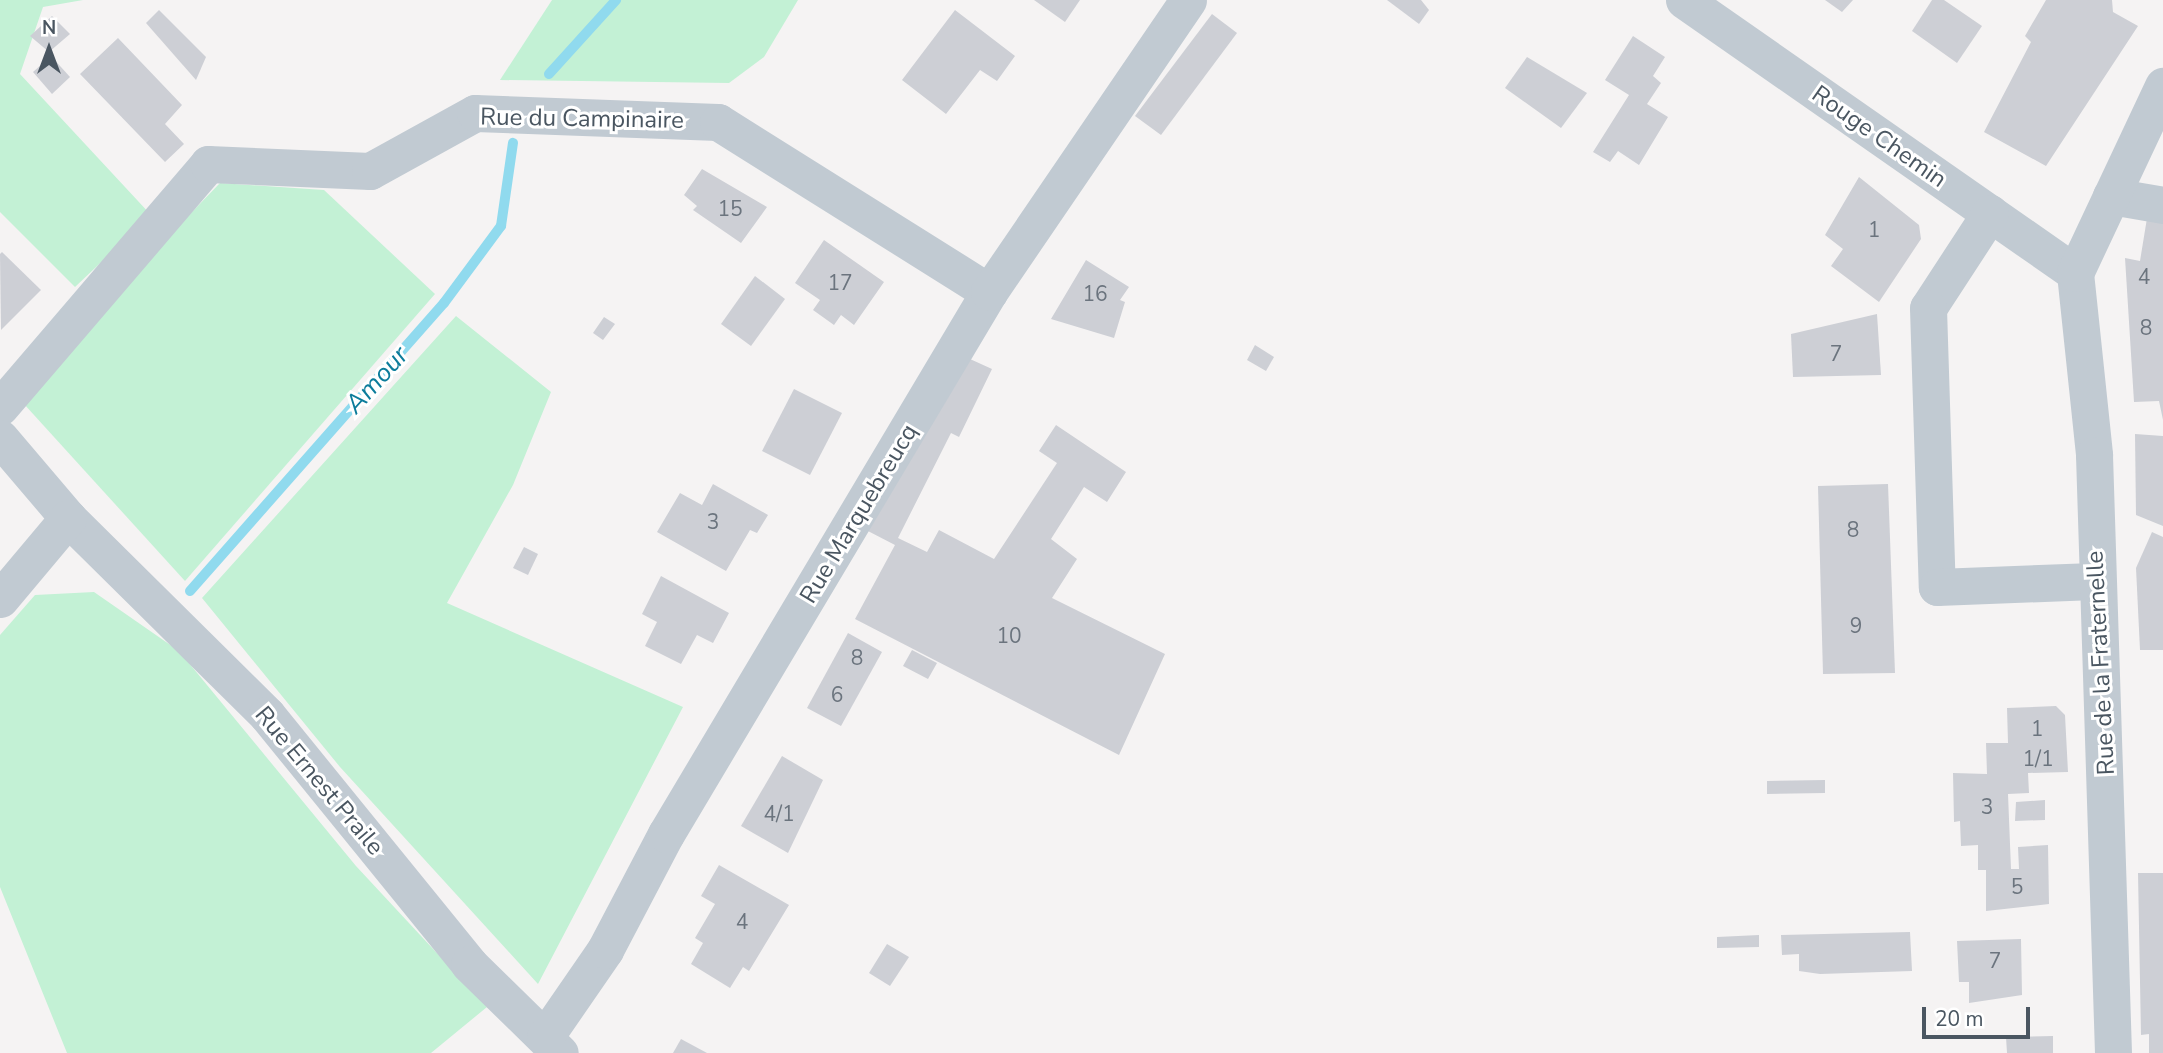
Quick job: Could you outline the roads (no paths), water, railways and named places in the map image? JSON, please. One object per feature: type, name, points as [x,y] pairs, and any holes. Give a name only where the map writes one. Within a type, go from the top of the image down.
[{"type":"street","name":"Rue Marquebreucq","points":[[552,1045],[666,834],[989,292],[1188,0]]},
{"type":"street","name":"Rouge Chemin","points":[[1684,0],[2075,274]]},
{"type":"street","points":[[2075,274],[2163,86]]},
{"type":"street","name":"Rue du Campinaire","points":[[0,407],[208,164],[370,171],[475,113],[718,122],[989,292]]},
{"type":"street","points":[[2111,196],[2163,205]]},
{"type":"street","points":[[1990,214],[1928,308],[1937,587],[2094,581]]},
{"type":"street","name":"Rue de la Fraternelle","points":[[2075,274],[2094,455],[2094,581],[2113,1053]]},
{"type":"street","name":"Rue Ernest Praile","points":[[0,438],[68,518],[267,715],[469,964],[552,1045]]},
{"type":"street","points":[[0,599],[68,518]]},
{"type":"waterway","name":"Amour","points":[[549,74],[616,0]]},
{"type":"waterway","name":"Amour","points":[[190,591],[444,303],[501,226],[513,143]]}]
